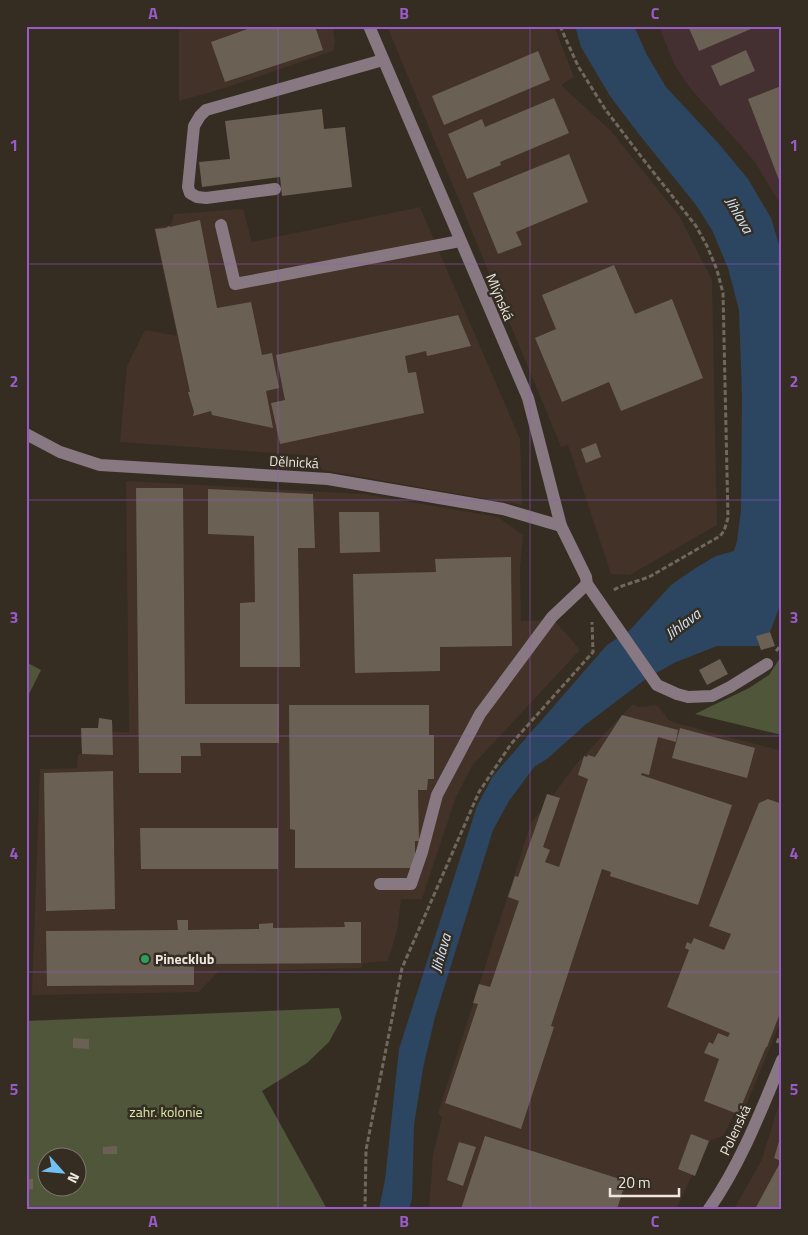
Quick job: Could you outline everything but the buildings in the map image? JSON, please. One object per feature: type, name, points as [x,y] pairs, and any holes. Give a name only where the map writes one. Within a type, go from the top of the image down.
[{"type":"street","name":"Mlýnská","points":[[369,26],[528,398],[561,526],[586,577],[587,584],[657,685],[677,694],[688,697],[712,696],[767,664]]},
{"type":"street","points":[[275,189],[206,198],[197,197],[190,193],[188,187],[194,126],[200,116],[206,110],[383,60]]},
{"type":"street","points":[[221,225],[235,284],[460,241]]},
{"type":"street","name":"Dělnická","points":[[26,434],[60,452],[100,465],[328,479],[503,509],[561,526]]},
{"type":"street","points":[[380,884],[411,884],[422,852],[437,795],[480,714],[552,617],[587,584]]},
{"type":"street","name":"Polenská","points":[[709,1209],[733,1170],[753,1131],[782,1060]]},
{"type":"path","points":[[365,1209],[366,1150],[402,968],[479,792],[511,744],[593,652],[591,620],[600,602],[618,587],[649,577],[720,536],[724,531],[728,518],[725,322],[723,293],[717,270],[696,226],[605,109],[578,66],[560,26]]},
{"type":"shaded area","points":[[179,26],[333,26],[335,43],[333,51],[225,88],[179,101]]},
{"type":"shaded area","points":[[387,26],[554,26],[574,77],[561,85],[611,131],[680,217],[712,280],[717,525],[630,575],[611,574],[568,445],[561,447]]},
{"type":"shaded area","points":[[659,26],[782,26],[782,207],[755,162],[691,89],[675,66]]},
{"type":"shaded area","points":[[420,207],[520,439],[522,505],[322,470],[315,456],[120,442],[127,366],[145,330],[177,336],[154,228],[171,225],[174,214],[243,209],[252,242]]},
{"type":"shaded area","points":[[126,481],[364,494],[498,517],[523,535],[520,568],[521,621],[554,620],[580,650],[472,766],[456,797],[422,899],[401,899],[397,931],[388,961],[363,963],[361,968],[218,972],[199,992],[32,995],[40,769],[77,768],[78,754],[82,754],[81,728],[98,728],[99,718],[112,720],[113,732],[129,732]]},
{"type":"shaded area","points":[[633,704],[638,707],[657,705],[669,720],[676,723],[782,751],[782,1018],[742,1116],[735,1113],[723,1136],[709,1141],[676,1209],[429,1209],[433,1154],[442,1117],[438,1113],[531,823],[542,810],[547,794],[553,795],[577,763]]},
{"type":"shaded area","points":[[782,1094],[782,1209],[734,1209],[762,1159]]},
{"type":"green space","points":[[782,655],[782,735],[695,714],[749,688],[769,675]]},
{"type":"green space","points":[[26,662],[41,670],[26,700]]},
{"type":"green space","name":"zahr. kolonie","points":[[339,1008],[342,1018],[329,1042],[307,1063],[262,1091],[327,1209],[26,1209],[26,1021]]},
{"type":"water","name":"Jihlava","points":[[575,26],[634,26],[647,55],[666,87],[719,144],[748,179],[771,218],[782,255],[782,600],[770,632],[757,636],[759,646],[717,646],[676,662],[647,678],[585,725],[547,759],[534,767],[509,801],[493,830],[435,1017],[423,1068],[414,1125],[412,1199],[409,1209],[379,1209],[385,1180],[399,1049],[477,806],[493,776],[607,645],[630,630],[671,585],[716,556],[734,551],[737,541],[741,510],[742,395],[739,310],[728,268],[712,230],[696,205],[610,96],[581,47]]},
{"type":"place","name":"Pinecklub","points":[[145,959]]}]
